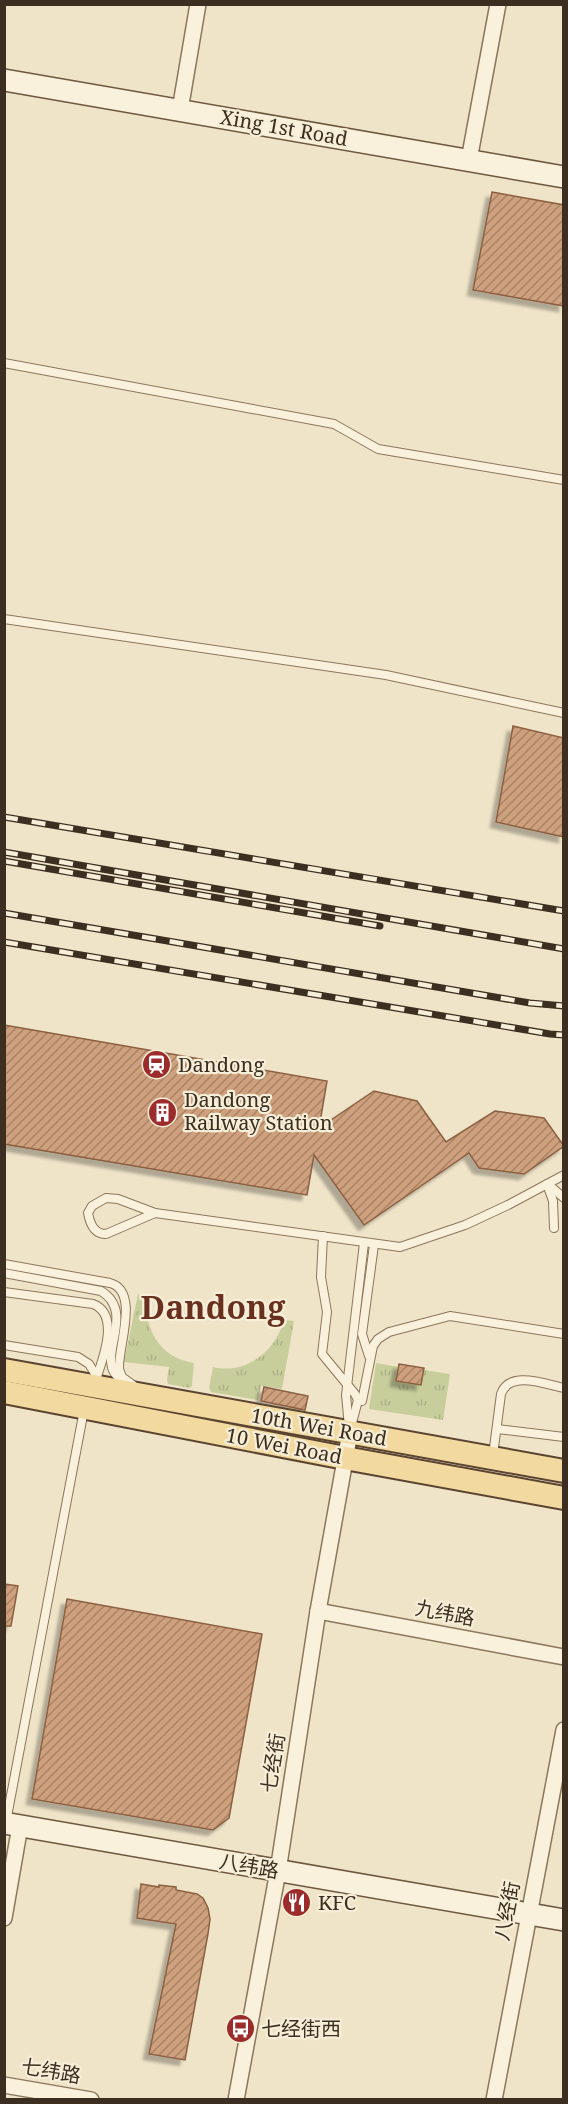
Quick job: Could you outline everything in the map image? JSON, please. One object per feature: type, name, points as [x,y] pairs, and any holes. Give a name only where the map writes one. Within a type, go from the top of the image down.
[{"type":"main road","name":"Xing 1st Road","points":[[4,80],[564,177]]},
{"type":"main road","name":"10th Wei Road","points":[[4,1370],[95,1382],[152,1397],[564,1471]]},
{"type":"main road","name":"10 Wei Road","points":[[4,1392],[564,1498]]},
{"type":"main road","name":"八纬路","points":[[10,1824],[564,1920]]},
{"type":"street","points":[[180,110],[198,4]]},
{"type":"street","points":[[469,160],[498,4]]},
{"type":"street","name":"七经街","points":[[236,2100],[278,1871],[318,1611],[350,1432]]},
{"type":"street","name":"九纬路","points":[[318,1611],[564,1657]]},
{"type":"street","name":"八经街","points":[[494,2100],[564,1730]]},
{"type":"street","points":[[4,1918],[10,1824]]},
{"type":"street","name":"七纬路","points":[[4,2085],[91,2100]]},
{"type":"lane","points":[[4,363],[334,424],[378,449],[564,480]]},
{"type":"lane","points":[[4,619],[386,675],[564,713]]},
{"type":"lane","points":[[154,1213],[103,1234],[95,1231],[88,1213],[96,1203],[112,1198],[154,1213],[400,1247],[489,1215],[564,1175]]},
{"type":"lane","points":[[547,1184],[564,1198]]},
{"type":"lane","points":[[547,1184],[553,1201],[554,1228]]},
{"type":"lane","points":[[323,1236],[321,1276],[327,1312],[322,1354],[358,1400]]},
{"type":"lane","points":[[350,1432],[346,1395],[364,1243]]},
{"type":"lane","points":[[370,1357],[362,1334],[374,1245]]},
{"type":"lane","points":[[4,1264],[118,1286],[124,1294],[127,1306],[119,1366],[120,1373],[126,1381]]},
{"type":"lane","points":[[4,1273],[101,1291],[108,1295],[115,1304],[118,1316],[111,1367],[116,1376],[152,1397]]},
{"type":"lane","points":[[4,1292],[93,1304],[100,1308],[107,1318],[109,1330],[95,1382],[84,1408],[10,1824]]},
{"type":"lane","points":[[358,1400],[362,1401],[370,1357],[376,1340],[384,1334],[450,1316],[564,1334]]},
{"type":"lane","points":[[4,1345],[81,1358],[88,1364],[95,1382]]},
{"type":"lane","points":[[493,1459],[501,1393],[508,1384],[520,1380],[564,1388]]},
{"type":"lane","points":[[350,1432],[358,1400]]},
{"type":"lane","points":[[496,1429],[564,1437]]},
{"type":"green space","points":[[138,1294],[148,1295],[148,1319],[156,1340],[172,1355],[194,1363],[190,1388],[168,1384],[169,1367],[124,1362]]},
{"type":"green space","points":[[284,1320],[294,1321],[282,1389],[261,1386],[258,1400],[211,1392],[209,1388],[213,1367],[225,1369],[237,1367],[258,1358],[274,1342]]},
{"type":"green space","points":[[376,1363],[399,1367],[397,1381],[421,1385],[424,1370],[450,1374],[443,1420],[369,1409]]},
{"type":"building","points":[[492,192],[564,205],[564,306],[473,290]]},
{"type":"building","points":[[513,726],[564,738],[564,837],[496,822]]},
{"type":"building","name":"Dandong Railway Station","points":[[4,1025],[327,1081],[319,1128],[374,1091],[417,1101],[446,1142],[495,1111],[544,1118],[564,1146],[524,1174],[479,1168],[469,1153],[364,1225],[314,1155],[307,1195],[4,1144]]},
{"type":"building","points":[[399,1364],[424,1368],[421,1385],[396,1381]]},
{"type":"building","points":[[264,1387],[308,1396],[305,1410],[261,1401]]},
{"type":"building","points":[[4,1584],[18,1586],[11,1626],[4,1626]]},
{"type":"building","points":[[67,1599],[262,1634],[229,1818],[213,1830],[32,1799]]},
{"type":"building","points":[[141,1884],[176,1887],[176,1890],[197,1894],[203,1898],[208,1908],[210,1919],[208,1934],[185,2060],[149,2054],[176,1924],[137,1918]]},
{"type":"railway","points":[[4,817],[564,911]]},
{"type":"railway","points":[[4,852],[564,949]]},
{"type":"railway","points":[[4,861],[380,926]]},
{"type":"railway","points":[[4,913],[530,1003],[564,1006]]},
{"type":"railway","points":[[4,942],[564,1035]]},
{"type":"place","name":"Dandong","points":[[157,1065]]},
{"type":"place","name":"Dandong Railway Station","points":[[163,1112]]},
{"type":"place","name":"KFC","points":[[297,1903]]},
{"type":"place","name":"七经街西","points":[[240,2029]]},
{"type":"district","name":"Dandong","points":[[213,1308]]}]
